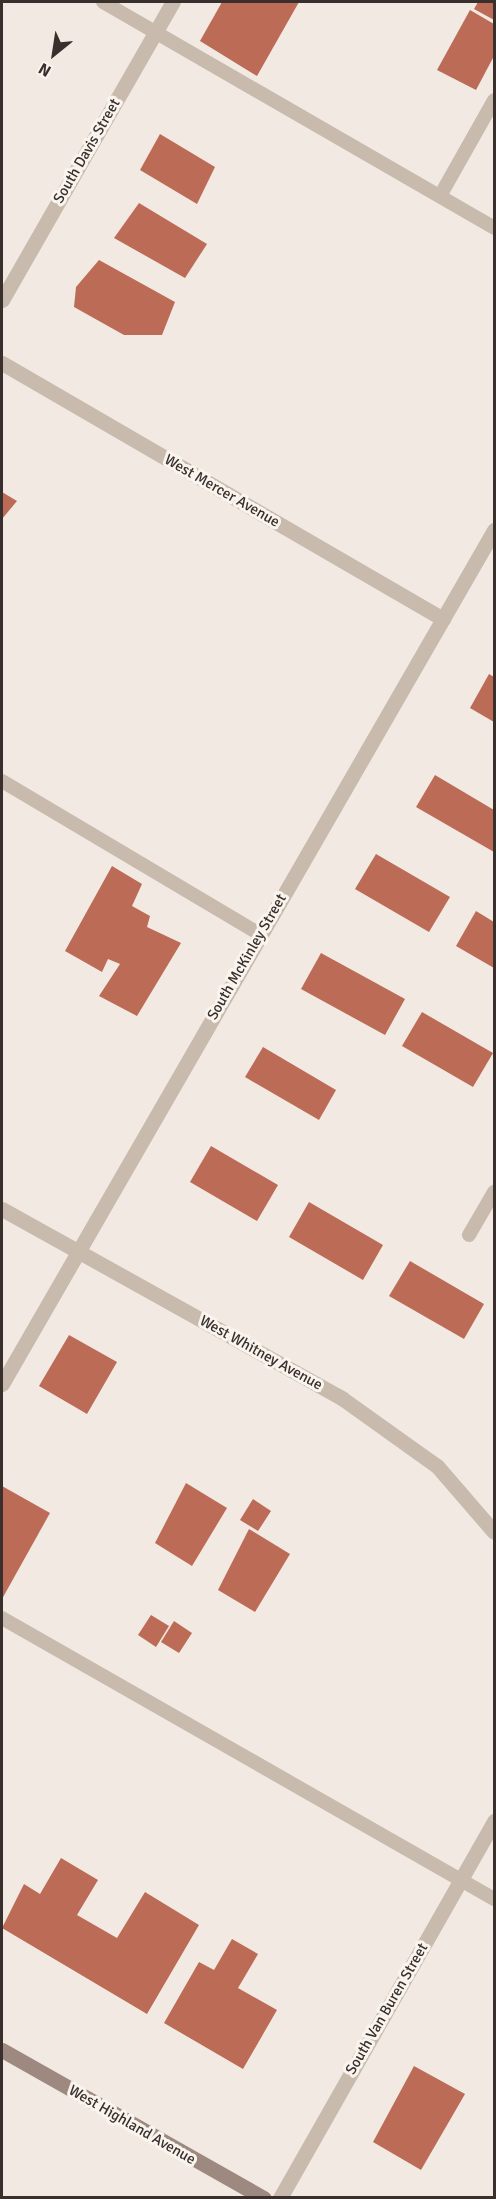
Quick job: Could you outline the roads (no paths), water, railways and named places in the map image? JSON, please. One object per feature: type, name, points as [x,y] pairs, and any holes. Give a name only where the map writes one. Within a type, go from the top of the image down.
[{"type":"street","name":"South Davis Street","points":[[2,300],[173,2]]},
{"type":"street","name":"West Mercer Avenue","points":[[2,363],[442,619]]},
{"type":"street","name":"South McKinley Street","points":[[2,1384],[495,530]]},
{"type":"street","name":"West Whitney Avenue","points":[[2,1209],[77,1254],[343,1399],[406,1440],[437,1466],[495,1532]]},
{"type":"street","name":"South Van Buren Street","points":[[280,2198],[495,1821]]},
{"type":"street","name":"West Highland Avenue","points":[[2,2050],[264,2198]]},
{"type":"lane","points":[[103,2],[495,228]]},
{"type":"lane","points":[[440,196],[495,100]]},
{"type":"lane","points":[[2,781],[260,934]]},
{"type":"lane","points":[[469,1235],[495,1192]]},
{"type":"lane","points":[[2,1618],[495,1899]]}]
